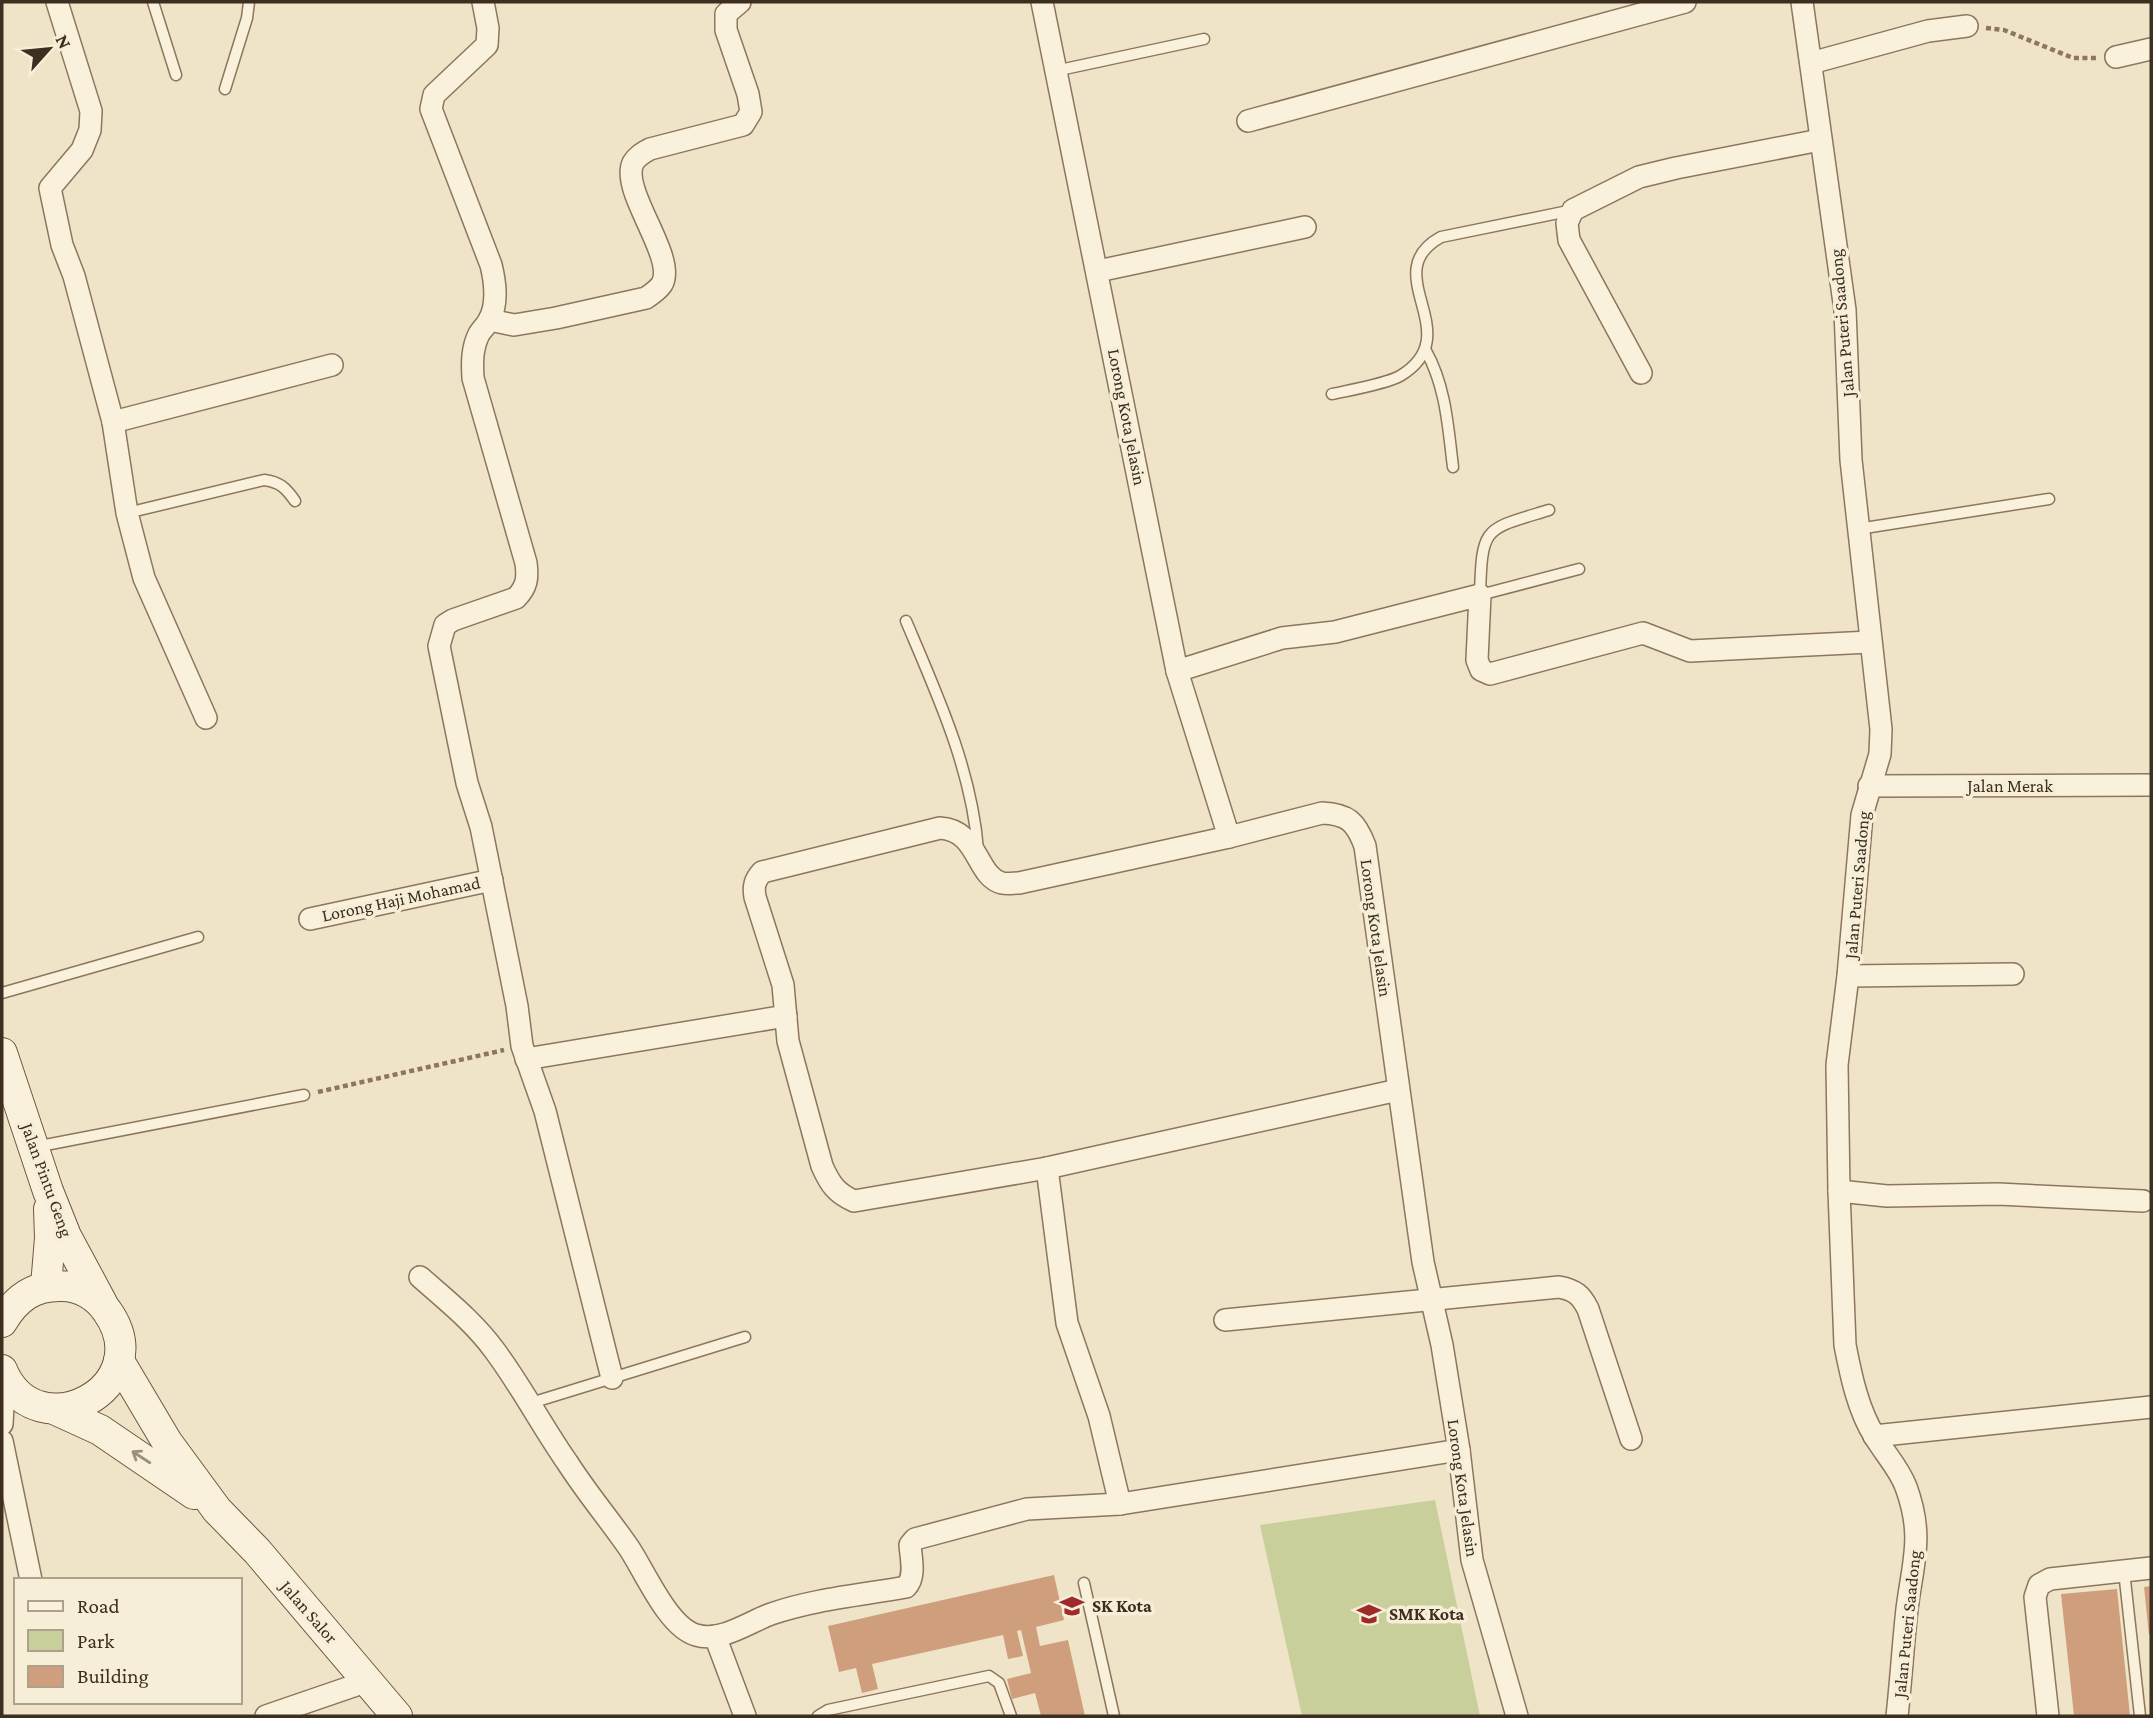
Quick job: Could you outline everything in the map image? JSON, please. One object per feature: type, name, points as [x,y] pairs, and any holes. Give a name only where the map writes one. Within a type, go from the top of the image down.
[{"type":"main road","name":"Jalan Pintu Geng","points":[[2,1053],[66,1237],[114,1320],[120,1340],[119,1361]]},
{"type":"main road","points":[[46,1286],[50,1238],[48,1191]]},
{"type":"main road","points":[[5,1312],[27,1293],[46,1286],[66,1285],[86,1291],[102,1303]]},
{"type":"main road","points":[[54,1409],[72,1408],[88,1402],[102,1392],[113,1378],[119,1361]]},
{"type":"main road","name":"Jalan Salor","points":[[119,1361],[167,1442],[217,1510],[257,1552],[397,1716]]},
{"type":"main road","name":"Jalan Salor","points":[[6,1384],[35,1404],[54,1409],[109,1436],[217,1510]]},
{"type":"street","points":[[57,2],[91,111],[90,130],[82,150],[50,188],[62,245],[74,276],[113,422],[127,513],[144,578],[205,718]]},
{"type":"street","points":[[483,2],[488,28],[487,45],[434,95],[430,109],[494,277],[494,303],[490,320],[480,332],[475,345],[472,358],[473,378],[528,578],[523,591],[516,598],[445,625],[439,646],[467,783],[481,827],[524,1052],[545,1111],[612,1378]]},
{"type":"street","points":[[490,320],[514,325],[556,318],[646,298],[657,291],[665,272],[633,186],[632,165],[638,156],[650,149],[743,125],[751,112],[748,93],[726,30],[726,14],[740,2]]},
{"type":"street","name":"Lorong Kota Jelasin","points":[[1042,2],[1177,671],[1229,837],[1322,813],[1338,814],[1350,820],[1360,832],[1365,846],[1423,1262],[1442,1345],[1459,1450],[1472,1560],[1517,1716]]},
{"type":"street","points":[[1248,121],[1685,2]]},
{"type":"street","name":"Jalan Puteri Saadong","points":[[1802,2],[1845,310],[1851,460],[1881,729],[1880,754],[1862,815],[1837,1065],[1839,1191],[1845,1345],[1851,1377],[1874,1436],[1894,1463],[1906,1487],[1915,1522],[1917,1548],[1907,1609],[1897,1716]]},
{"type":"street","points":[[1811,62],[1928,31],[1967,26]]},
{"type":"street","points":[[2116,57],[2151,49]]},
{"type":"street","points":[[1642,373],[1570,240],[1567,223],[1573,210],[1639,177],[1820,141]]},
{"type":"street","points":[[1097,271],[1305,227]]},
{"type":"street","points":[[113,422],[332,365]]},
{"type":"street","points":[[1177,671],[1282,638],[1335,632],[1480,595],[1478,660],[1481,670],[1490,674],[1643,633],[1690,652],[1870,642]]},
{"type":"street","name":"Jalan Merak","points":[[1869,786],[2151,785]]},
{"type":"street","points":[[1229,837],[1019,883],[1003,883],[994,879],[964,837],[953,828],[940,828],[762,872],[753,888],[783,985],[788,1041],[822,1166],[831,1186],[854,1201],[1047,1168],[1398,1090]]},
{"type":"street","name":"Lorong Haji Mohamad","points":[[310,919],[492,880]]},
{"type":"street","points":[[1848,976],[2013,974]]},
{"type":"street","points":[[524,1052],[786,1016]]},
{"type":"street","points":[[1047,1168],[1067,1323],[1099,1416],[1120,1504]]},
{"type":"street","points":[[1839,1191],[1887,1196],[1998,1194],[2143,1200]]},
{"type":"street","points":[[419,1276],[465,1316],[494,1348],[567,1463],[631,1551],[679,1625],[696,1635],[715,1636],[773,1613],[812,1603],[906,1587],[911,1583],[912,1575],[910,1545],[921,1535],[1027,1509],[1120,1504],[1459,1450]]},
{"type":"street","points":[[1225,1320],[1559,1287],[1573,1290],[1582,1298],[1588,1309],[1631,1439]]},
{"type":"street","points":[[2,1424],[6,1384]]},
{"type":"street","points":[[1874,1436],[2151,1407]]},
{"type":"street","points":[[2,1441],[31,1578]]},
{"type":"street","points":[[2048,1716],[2035,1597],[2039,1585],[2050,1579],[2151,1569]]},
{"type":"street","points":[[715,1636],[745,1716]]},
{"type":"street","points":[[267,1716],[368,1681]]},
{"type":"lane","points":[[153,2],[176,75]]},
{"type":"lane","points":[[225,89],[247,18],[249,2]]},
{"type":"lane","points":[[1055,71],[1204,40]]},
{"type":"lane","points":[[1332,394],[1398,377],[1426,351],[1429,336],[1416,270],[1420,255],[1428,244],[1441,237],[1573,210]]},
{"type":"lane","points":[[1426,351],[1434,366],[1445,402],[1453,467]]},
{"type":"lane","points":[[127,513],[264,480],[276,481],[287,489],[295,501]]},
{"type":"lane","points":[[1858,529],[2049,499]]},
{"type":"lane","points":[[1549,510],[1495,528],[1485,541],[1481,556],[1480,595],[1579,569]]},
{"type":"lane","points":[[906,621],[945,715],[975,816],[979,860]]},
{"type":"lane","points":[[2,993],[198,937]]},
{"type":"lane","points":[[34,1147],[304,1095]]},
{"type":"lane","points":[[531,1403],[745,1337]]},
{"type":"lane","points":[[2124,1571],[2140,1716]]},
{"type":"lane","points":[[1084,1583],[1114,1716]]},
{"type":"lane","points":[[818,1716],[828,1710],[989,1676],[999,1683],[1011,1716]]},
{"type":"path","points":[[1967,26],[2004,30],[2073,58],[2116,57]]},
{"type":"path","points":[[304,1095],[524,1052]]},
{"type":"green space","name":"SMK Kota","points":[[1435,1500],[1480,1716],[1302,1716],[1260,1525]]},
{"type":"building","points":[[1054,1575],[1064,1620],[1036,1627],[1040,1646],[1068,1640],[1085,1716],[1041,1716],[1035,1693],[1012,1699],[1007,1679],[1031,1673],[1021,1630],[1017,1631],[1023,1656],[1008,1659],[1003,1635],[872,1664],[878,1689],[862,1693],[856,1668],[839,1672],[828,1626]]},
{"type":"building","points":[[2151,1586],[2151,1635],[2149,1635],[2144,1587]]},
{"type":"building","points":[[2117,1589],[2130,1716],[2074,1716],[2061,1594]]},
{"type":"place","name":"SK Kota","points":[[1072,1606]]},
{"type":"place","name":"SMK Kota","points":[[1369,1614]]}]
